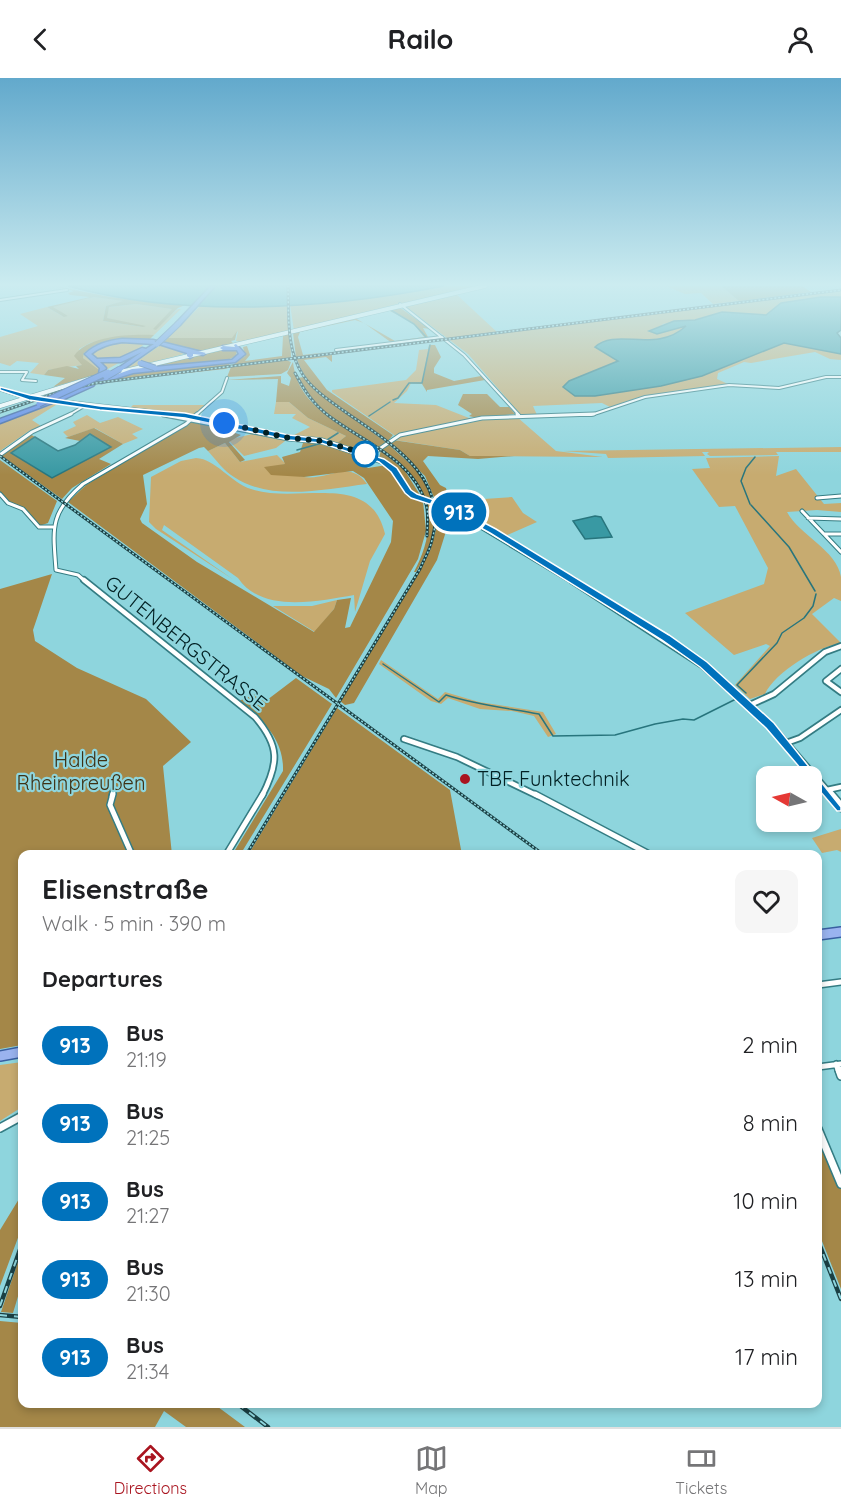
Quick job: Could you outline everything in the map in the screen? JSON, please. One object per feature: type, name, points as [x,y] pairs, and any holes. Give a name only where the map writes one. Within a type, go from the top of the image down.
[{"type":"highway","points":[[95,349],[88,356],[103,368],[105,374]]},
{"type":"highway","points":[[105,374],[120,369],[148,349]]},
{"type":"highway","points":[[181,349],[190,354],[203,353]]},
{"type":"highway","points":[[0,420],[122,373],[219,363],[240,357],[241,352],[238,349]]},
{"type":"highway","points":[[92,359],[116,361],[145,351]]},
{"type":"highway","points":[[145,351],[140,363],[155,368],[166,368]]},
{"type":"highway","points":[[0,420],[60,399],[95,382],[145,351]]},
{"type":"main road","points":[[203,353],[219,349]]},
{"type":"main road","points":[[0,406],[90,379],[190,354]]},
{"type":"main road","points":[[0,389],[29,398],[192,417],[279,436],[322,441],[377,459],[394,470],[408,492],[414,496],[462,514],[665,638],[731,687],[786,743],[841,807]]},
{"type":"main road","points":[[16,402],[20,395]]},
{"type":"main road","points":[[822,934],[841,932]]},
{"type":"main road","points":[[0,1056],[18,1053]]},
{"type":"street","points":[[336,350],[345,349]]},
{"type":"street","points":[[457,349],[519,416]]},
{"type":"street","points":[[0,372],[8,370],[27,372],[27,379],[36,381]]},
{"type":"street","points":[[369,456],[392,439],[406,433],[482,418],[591,415],[645,397],[729,385],[779,388],[841,377]]},
{"type":"street","points":[[192,417],[222,392],[227,378]]},
{"type":"street","points":[[1,454],[32,432],[84,406]]},
{"type":"street","name":"GUTENBERGSTRASSE","points":[[192,417],[182,426],[83,484],[65,501],[57,513],[53,527],[56,570],[78,575],[255,717],[272,739],[276,757],[273,777],[229,850]]},
{"type":"street","points":[[377,452],[377,459]]},
{"type":"street","points":[[0,494],[8,503],[23,508],[41,528],[53,527]]},
{"type":"street","points":[[817,498],[840,497]]},
{"type":"street","points":[[462,514],[471,508],[465,500]]},
{"type":"street","points":[[802,511],[841,552]]},
{"type":"street","points":[[808,518],[841,519]]},
{"type":"street","points":[[824,534],[841,534]]},
{"type":"street","points":[[750,705],[774,694],[825,652],[841,646]]},
{"type":"street","points":[[841,669],[826,681],[841,692]]},
{"type":"street","points":[[786,743],[800,738],[841,710]]},
{"type":"street","points":[[404,739],[434,748],[551,800],[604,832],[641,850]]},
{"type":"street","points":[[827,790],[841,787]]},
{"type":"street","points":[[114,789],[110,805],[130,850]]},
{"type":"street","points":[[822,984],[841,982]]},
{"type":"street","points":[[822,1066],[839,1064],[841,1076]]},
{"type":"street","points":[[0,1128],[18,1118]]},
{"type":"street","points":[[822,1137],[838,1171],[841,1184]]},
{"type":"shaded area","points":[[0,349],[79,349],[82,365],[48,370],[44,375],[30,373],[39,363],[17,361],[10,366],[0,363]]},
{"type":"shaded area","points":[[90,349],[138,349],[99,374],[83,358],[84,353]]},
{"type":"shaded area","points":[[155,349],[173,349],[184,354],[126,369]]},
{"type":"shaded area","points":[[429,349],[422,384],[411,383],[407,391],[394,403],[436,405],[474,420],[517,417],[556,451],[603,457],[470,456],[460,450],[395,440],[397,437],[332,392],[332,390],[406,380],[416,370],[419,350]]},
{"type":"shaded area","points":[[461,349],[599,349],[618,361],[569,381],[640,389],[702,376],[769,349],[815,349],[841,354],[841,360],[830,359],[815,352],[751,363],[744,362],[718,373],[717,379],[728,384],[643,396],[610,407],[602,403],[533,406],[537,415],[521,415]]},
{"type":"shaded area","points":[[276,402],[289,402],[308,418],[346,436],[336,444],[290,437],[310,427],[292,418],[296,414],[274,414]]},
{"type":"shaded area","points":[[59,403],[32,420],[41,426],[29,431],[0,451],[0,424]]},
{"type":"shaded area","points":[[133,405],[205,405],[193,415],[129,409]]},
{"type":"shaded area","points":[[87,415],[100,423],[118,417],[143,429],[132,434],[138,438],[123,444],[95,428],[68,437],[63,432],[76,426],[73,422]]},
{"type":"shaded area","points":[[260,432],[289,438],[276,448],[244,456],[228,440]]},
{"type":"shaded area","points":[[225,443],[240,462],[277,455],[286,464],[277,466],[303,477],[345,471],[360,476],[367,484],[299,492],[282,492],[249,485],[223,469],[208,451]]},
{"type":"shaded area","points":[[841,447],[841,452],[776,452],[778,455],[710,456],[707,454],[709,452],[702,452],[705,456],[608,458],[606,454],[562,451]]},
{"type":"shaded area","points":[[779,456],[776,476],[796,469],[824,504],[841,503],[841,512],[817,510],[787,512],[838,567],[841,577],[841,601],[834,598],[812,614],[841,643],[809,655],[787,669],[765,694],[750,699],[735,685],[770,646],[766,644],[734,655],[685,613],[764,584],[768,568],[735,506],[719,507],[692,469],[710,468],[706,458]]},
{"type":"shaded area","points":[[196,458],[210,462],[237,482],[251,489],[270,493],[348,495],[364,502],[377,514],[385,534],[370,561],[355,612],[354,595],[308,602],[276,601],[261,597],[164,525],[162,530],[234,580],[156,529],[149,522],[151,477],[181,461]]},
{"type":"shaded area","points":[[512,497],[523,513],[537,522],[505,536],[467,514],[476,514],[486,508],[484,499]]},
{"type":"shaded area","points":[[337,600],[334,609],[315,632],[273,606],[312,606]]},
{"type":"shaded area","points":[[381,660],[438,699],[445,692],[479,702],[543,712],[556,734],[548,737],[534,716],[512,711],[480,709],[448,698],[441,704],[431,701],[379,664]]},
{"type":"shaded area","points":[[841,829],[841,852],[837,850],[822,853],[812,838]]},
{"type":"shaded area","points":[[18,1063],[18,1110],[0,1121],[0,1065]]},
{"type":"green space","points":[[81,349],[90,349],[84,353],[83,358],[99,370],[99,374],[53,387],[65,378],[44,375],[48,370],[67,366],[79,369],[76,366],[82,365],[74,356]]},
{"type":"green space","points":[[186,349],[210,349],[195,352]]},
{"type":"green space","points":[[228,349],[237,351],[236,356],[228,360],[150,366]]},
{"type":"green space","points":[[243,349],[248,349],[250,355],[245,361],[282,356],[282,349],[291,349],[291,358],[231,366],[245,356]]},
{"type":"green space","points":[[295,349],[301,349],[303,355],[328,352],[296,357]]},
{"type":"green space","points":[[428,349],[437,349],[441,357],[434,368],[434,373],[454,381],[481,376],[485,380],[427,390],[427,392],[422,384]]},
{"type":"green space","points":[[332,355],[332,362],[326,357],[304,360],[327,390],[393,435],[388,441],[323,396],[303,372],[297,359]]},
{"type":"green space","points":[[286,360],[291,362],[288,370],[281,374],[227,377],[231,367]]},
{"type":"green space","points":[[230,362],[228,368],[225,369],[102,382],[136,372]]},
{"type":"green space","points":[[293,362],[304,392],[314,404],[379,449],[367,454],[336,444],[346,436],[308,418],[289,402],[276,402],[278,379],[227,380],[281,376],[281,383],[289,386],[291,378],[287,373]]},
{"type":"green space","points":[[304,377],[321,395],[387,443],[381,448],[333,419],[304,390],[297,378]]},
{"type":"green space","points":[[463,394],[487,394],[500,407],[509,407],[515,414],[477,418],[469,416],[472,414],[458,405]]},
{"type":"green space","points":[[199,420],[241,435],[229,442],[245,460],[240,462],[225,443],[208,451],[204,447],[199,448],[143,475],[147,504],[140,519],[142,523],[197,562],[314,632],[334,609],[337,600],[351,598],[345,628],[350,627],[391,542],[393,521],[364,478],[353,471],[304,477],[271,475],[264,467],[285,464],[282,457],[300,452],[304,440],[372,458],[362,464],[368,468],[387,465],[401,485],[423,501],[426,531],[418,559],[336,698],[329,689],[302,676],[68,502],[86,485],[191,422]]},
{"type":"green space","points":[[94,428],[123,444],[99,459],[111,464],[72,488],[62,499],[2,456],[30,434],[35,437],[11,453],[52,478],[111,447],[90,435],[80,441],[65,438]]},
{"type":"green space","points":[[393,440],[460,450],[470,456],[514,456],[478,459],[428,456],[423,461],[440,485],[446,488],[450,506],[436,502],[425,476],[390,443]]},
{"type":"green space","points":[[388,444],[419,472],[434,501],[425,499],[412,476],[382,449]]},
{"type":"green space","points":[[381,450],[405,471],[422,498],[410,489],[392,467],[379,458]]},
{"type":"green space","points":[[0,460],[57,501],[48,523],[39,526],[24,508],[8,502],[0,495]]},
{"type":"green space","points":[[426,501],[435,504],[434,531],[428,548],[414,572],[427,538]]},
{"type":"green space","points":[[437,505],[447,508],[448,525],[437,560],[354,703],[345,705],[340,701],[430,551],[437,526]]},
{"type":"green space","name":"Halde Rheinpreußen","points":[[52,574],[33,630],[35,641],[77,668],[146,699],[191,742],[163,766],[171,850],[18,850],[18,1046],[0,1049],[0,589]]},
{"type":"green space","points":[[296,678],[332,704],[243,850],[235,850],[283,771],[276,739],[256,715],[239,701],[257,693],[267,700]]},
{"type":"green space","points":[[337,708],[450,790],[461,850],[251,850]]},
{"type":"green space","points":[[822,1143],[841,1188],[841,1289],[822,1241]]},
{"type":"green space","points":[[18,1201],[18,1238],[0,1286],[0,1230]]},
{"type":"green space","points":[[18,1262],[18,1296],[13,1313],[1,1312]]},
{"type":"green space","points":[[0,1321],[18,1323],[18,1408],[219,1408],[245,1427],[186,1427],[164,1411],[155,1427],[0,1427]]},
{"type":"water","points":[[598,349],[769,349],[702,376],[661,386],[595,396],[575,396],[563,387],[569,381],[618,361]]},
{"type":"water","points":[[815,349],[841,349],[841,354]]},
{"type":"water","points":[[90,434],[111,447],[52,478],[11,453],[35,437],[58,451],[75,445]]},
{"type":"water","points":[[595,516],[601,517],[612,537],[585,539],[573,521]]},
{"type":"waterway","points":[[393,400],[398,398],[409,383],[422,383],[429,349]]},
{"type":"waterway","points":[[369,416],[390,402]]},
{"type":"waterway","points":[[327,440],[338,433]]},
{"type":"waterway","points":[[297,450],[322,443]]},
{"type":"waterway","points":[[750,504],[741,481],[746,468],[755,457]]},
{"type":"waterway","points":[[751,505],[789,547],[815,591]]},
{"type":"waterway","points":[[746,693],[737,685],[777,643],[782,633],[804,618],[813,606],[816,594]]},
{"type":"waterway","points":[[383,664],[439,702],[446,695],[481,704],[539,714],[553,736],[615,735],[655,724],[683,719],[694,720],[736,699]]},
{"type":"railway","points":[[292,349],[295,358]]},
{"type":"railway","points":[[295,358],[369,349]]},
{"type":"railway","points":[[0,412],[62,391],[96,383],[295,358]]},
{"type":"railway","points":[[295,358],[303,375],[312,386],[379,435],[411,463],[424,479],[432,497],[435,517],[431,544],[420,569],[338,704]]},
{"type":"railway","points":[[295,373],[318,407],[399,463],[410,475],[426,504],[427,536]]},
{"type":"railway","points":[[0,456],[338,704]]},
{"type":"railway","points":[[249,850],[338,704]]},
{"type":"railway","points":[[338,704],[537,850]]},
{"type":"railway","points":[[822,1251],[841,1299]]},
{"type":"railway","points":[[0,1306],[18,1255]]},
{"type":"railway","points":[[0,1315],[18,1317]]},
{"type":"railway","points":[[243,1408],[268,1427]]},
{"type":"bus line","name":"913","points":[[0,389],[29,398],[185,416],[289,438],[322,441],[390,465],[399,475],[408,492],[417,498],[451,508],[493,531],[703,664],[731,687],[770,725],[841,807]]},
{"type":"place","name":"TBF Funktechnik","points":[[465,779]]},
{"type":"route","points":[[224,423],[289,438],[322,441],[365,454]]}]
